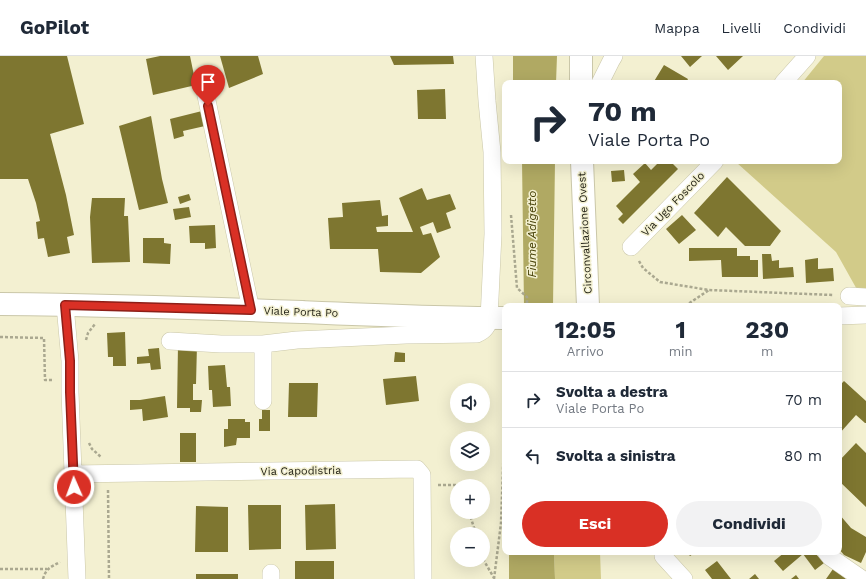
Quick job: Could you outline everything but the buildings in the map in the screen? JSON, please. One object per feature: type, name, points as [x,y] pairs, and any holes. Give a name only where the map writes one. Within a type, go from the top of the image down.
[{"type":"main road","points":[[581,56],[581,80]]},
{"type":"main road","name":"Circonvallazione Ovest","points":[[582,164],[588,303]]},
{"type":"main road","name":"Viale Porta Po","points":[[0,304],[499,318]]},
{"type":"street","points":[[170,341],[221,344],[263,344],[297,340],[477,334],[483,331],[488,324],[499,318],[493,234],[492,152],[484,56]]},
{"type":"street","points":[[602,80],[614,56]]},
{"type":"street","points":[[787,80],[807,56]]},
{"type":"street","points":[[205,91],[251,310]]},
{"type":"street","name":"Via Ugo Foscolo","points":[[632,247],[712,164]]},
{"type":"street","points":[[849,296],[866,297]]},
{"type":"street","points":[[65,305],[70,361],[77,579]]},
{"type":"street","points":[[842,316],[866,315]]},
{"type":"street","points":[[263,344],[263,401]]},
{"type":"street","name":"Via Capodistria","points":[[73,474],[417,469],[422,475],[423,579]]},
{"type":"street","points":[[828,555],[862,579]]},
{"type":"street","points":[[663,556],[684,579]]},
{"type":"path","points":[[510,209],[517,288],[526,297],[527,303]]},
{"type":"path","points":[[632,247],[643,268],[660,282],[709,290],[849,296]]},
{"type":"path","points":[[690,303],[709,290]]},
{"type":"path","points":[[85,346],[88,333],[99,320]]},
{"type":"path","points":[[0,337],[44,338],[45,380],[56,380],[56,392],[70,392]]},
{"type":"path","points":[[88,438],[92,449],[101,457],[108,460],[109,579]]},
{"type":"path","points":[[422,485],[450,485]]},
{"type":"path","points":[[494,579],[501,523],[502,496]]},
{"type":"path","points":[[487,567],[494,579]]},
{"type":"path","points":[[0,569],[48,569]]},
{"type":"shaded area","points":[[824,56],[866,56],[866,302],[864,302],[836,252],[738,164],[842,164],[842,80],[804,80]]},
{"type":"shaded area","points":[[554,555],[600,555],[601,579],[555,579]]},
{"type":"water","points":[[513,56],[557,56],[556,80],[513,80]]},
{"type":"water","name":"Fiume Adigetto","points":[[522,164],[555,164],[553,303],[524,303]]},
{"type":"water","points":[[509,555],[554,555],[555,579],[509,579]]},
{"type":"route","points":[[74,487],[70,361],[65,305],[251,310],[208,106]]}]
